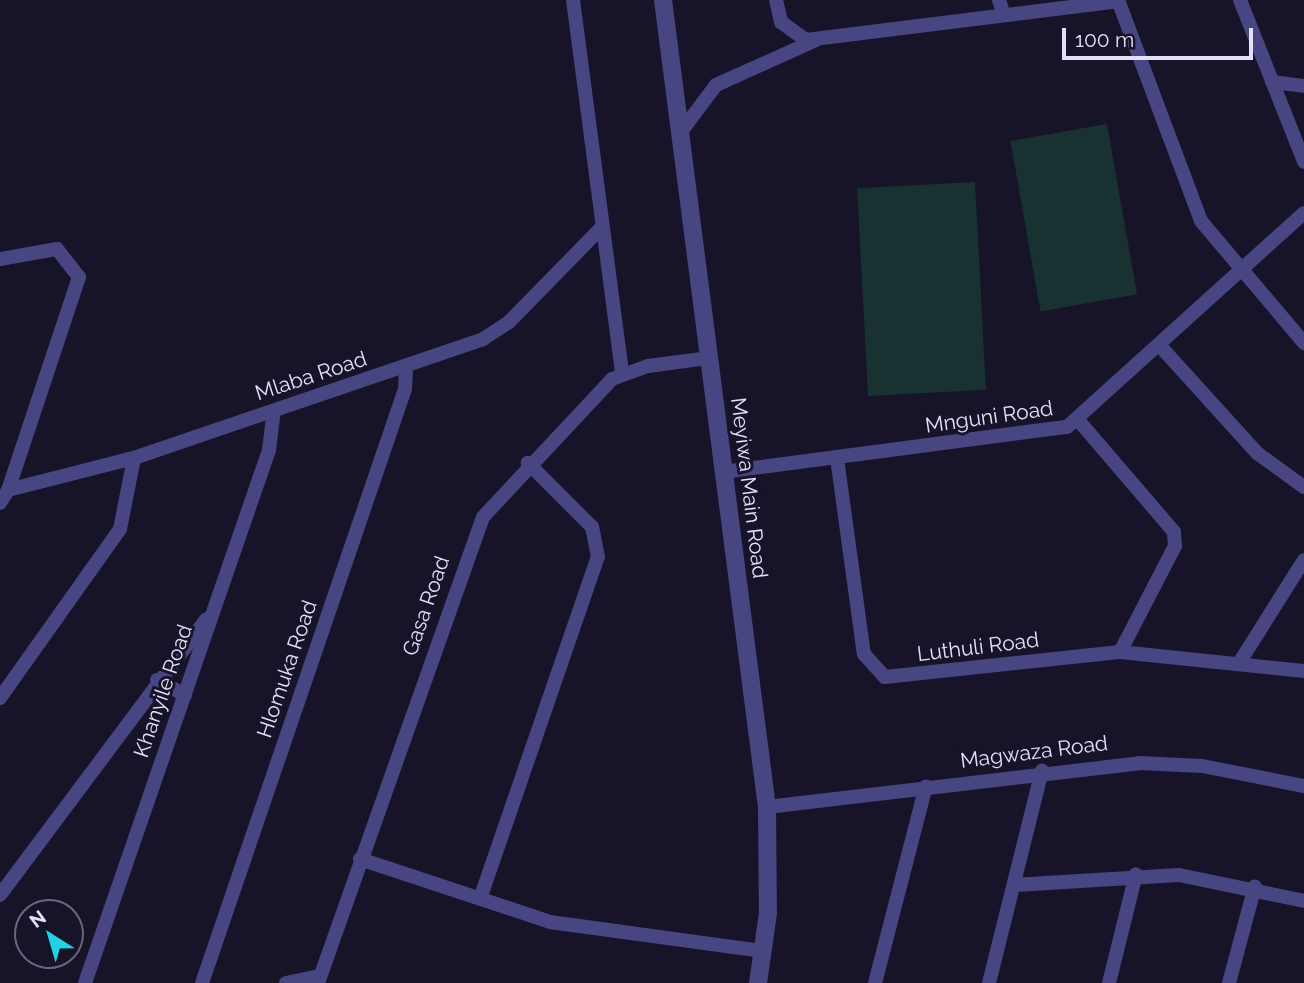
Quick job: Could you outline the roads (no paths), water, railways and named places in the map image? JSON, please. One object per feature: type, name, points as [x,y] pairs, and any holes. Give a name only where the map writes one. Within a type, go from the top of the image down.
[{"type":"street","points":[[573,0],[622,373],[709,358]]},
{"type":"street","name":"Meyiwa Main Road","points":[[663,0],[767,807],[763,951],[758,983]]},
{"type":"street","points":[[776,0],[788,32],[819,39]]},
{"type":"street","points":[[999,0],[1004,15]]},
{"type":"street","points":[[680,133],[716,85],[819,39],[1118,0],[1200,221],[1242,274],[1304,343]]},
{"type":"street","points":[[1240,0],[1304,162]]},
{"type":"street","points":[[1272,82],[1304,86]]},
{"type":"street","name":"Mnguni Road","points":[[723,472],[1054,430],[1079,421],[1242,274],[1304,213]]},
{"type":"street","name":"Mlaba Road","points":[[8,491],[134,458],[405,368],[498,330],[603,227]]},
{"type":"street","points":[[0,259],[57,249],[68,255],[79,277],[8,491],[0,503]]},
{"type":"street","points":[[1161,348],[1257,453],[1304,487]]},
{"type":"street","name":"Hlomuka Road","points":[[202,983],[405,390],[405,368]]},
{"type":"street","name":"Gasa Road","points":[[319,980],[473,537],[528,463],[622,373]]},
{"type":"street","name":"Khanyile Road","points":[[85,983],[269,450],[274,411]]},
{"type":"street","points":[[1079,421],[1174,532],[1175,546],[1120,652]]},
{"type":"street","points":[[0,698],[120,528],[134,458]]},
{"type":"street","name":"Luthuli Road","points":[[837,458],[864,654],[874,672],[898,678],[1120,652],[1241,660],[1304,671]]},
{"type":"street","points":[[480,899],[598,556],[592,527],[528,463]]},
{"type":"street","points":[[1241,660],[1304,560]]},
{"type":"street","points":[[0,895],[157,680],[211,614]]},
{"type":"street","points":[[157,680],[185,695]]},
{"type":"street","name":"Magwaza Road","points":[[767,807],[1042,771],[1177,765],[1304,786]]},
{"type":"street","points":[[989,983],[1042,771]]},
{"type":"street","points":[[875,983],[926,786]]},
{"type":"street","points":[[360,859],[480,899],[576,927],[763,951]]},
{"type":"street","points":[[1014,885],[1136,874],[1255,886],[1304,901]]},
{"type":"street","points":[[1109,983],[1136,874]]},
{"type":"street","points":[[1229,983],[1255,886]]},
{"type":"street","points":[[286,983],[319,980]]}]
